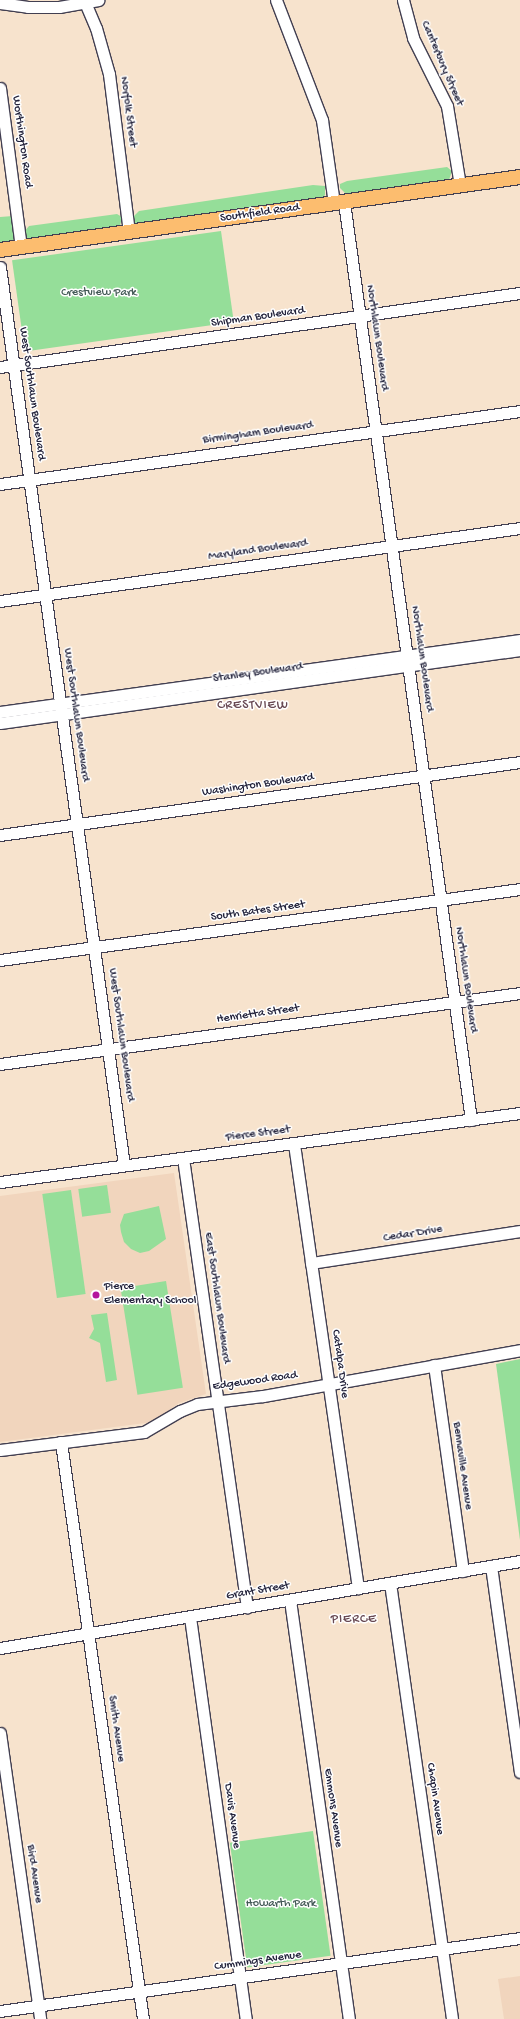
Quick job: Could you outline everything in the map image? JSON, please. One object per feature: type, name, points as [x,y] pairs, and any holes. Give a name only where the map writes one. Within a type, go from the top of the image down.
[{"type":"main road","name":"Southfield Road","points":[[0,250],[520,177]]},
{"type":"street","points":[[0,3],[42,7],[98,0]]},
{"type":"street","name":"Northlawn Boulevard","points":[[276,0],[322,120],[360,316],[471,1120]]},
{"type":"street","name":"Canterbury Street","points":[[404,0],[413,38],[447,106],[460,185]]},
{"type":"street","name":"Norfolk Street","points":[[84,2],[96,28],[109,74],[129,232]]},
{"type":"street","name":"Worthington Road","points":[[0,88],[21,247]]},
{"type":"street","name":"West Southlawn Boulevard","points":[[0,267],[124,1166]]},
{"type":"street","name":"Shipman Boulevard","points":[[0,367],[520,293]]},
{"type":"street","name":"Birmingham Boulevard","points":[[0,484],[520,411]]},
{"type":"street","name":"Maryland Boulevard","points":[[0,601],[520,528]]},
{"type":"street","name":"Stanley Boulevard","points":[[408,661],[520,640]]},
{"type":"street","name":"Stanley Boulevard","points":[[0,723],[61,709],[408,661],[520,650]]},
{"type":"street","name":"Stanley Boulevard","points":[[0,712],[61,709]]},
{"type":"street","name":"Washington Boulevard","points":[[0,835],[520,762]]},
{"type":"street","name":"South Bates Street","points":[[0,960],[520,889]]},
{"type":"street","name":"Henrietta Street","points":[[0,1064],[520,993]]},
{"type":"street","name":"Pierce Street","points":[[0,1182],[520,1113]]},
{"type":"street","name":"Catalpa Drive","points":[[294,1144],[358,1588]]},
{"type":"street","name":"East Southlawn Boulevard","points":[[183,1158],[247,1607]]},
{"type":"street","name":"Cedar Drive","points":[[311,1263],[520,1231]]},
{"type":"street","name":"Edgewood Road","points":[[0,1450],[144,1432],[188,1407],[217,1401],[263,1396],[520,1350]]},
{"type":"street","name":"Bennaville Avenue","points":[[434,1365],[463,1571]]},
{"type":"street","name":"Smith Avenue","points":[[61,1442],[143,2019]]},
{"type":"street","name":"Grant Street","points":[[0,1648],[520,1561]]},
{"type":"street","points":[[491,1566],[520,1772]]},
{"type":"street","name":"Chapin Avenue","points":[[390,1583],[452,2019]]},
{"type":"street","name":"Emmons Avenue","points":[[290,1600],[349,2019]]},
{"type":"street","name":"Davis Avenue","points":[[190,1617],[246,2019]]},
{"type":"street","name":"Bird Avenue","points":[[0,1733],[40,2019]]},
{"type":"street","name":"Cummings Avenue","points":[[0,2011],[520,1938]]},
{"type":"shaded area","name":"Pierce Elementary School","points":[[174,1173],[206,1394],[179,1403],[153,1422],[0,1442],[0,1196]]},
{"type":"shaded area","points":[[520,1976],[520,2019],[504,2019],[498,1979]]},
{"type":"green space","points":[[447,167],[452,171],[448,183],[347,195],[340,188],[340,184],[347,181]]},
{"type":"green space","points":[[313,185],[325,186],[325,195],[320,200],[137,226],[132,218],[139,211]]},
{"type":"green space","points":[[117,214],[122,217],[120,226],[34,242],[26,238],[24,232],[29,226]]},
{"type":"green space","points":[[13,216],[15,237],[12,243],[0,246],[0,217]]},
{"type":"green space","name":"Crestview Park","points":[[221,231],[234,322],[25,351],[12,260]]},
{"type":"green space","points":[[107,1185],[111,1213],[82,1217],[78,1189]]},
{"type":"green space","points":[[71,1190],[86,1294],[57,1298],[42,1194]]},
{"type":"green space","points":[[159,1206],[166,1239],[149,1251],[140,1253],[131,1249],[124,1242],[121,1232],[120,1225],[124,1214]]},
{"type":"green space","points":[[166,1281],[183,1388],[137,1395],[121,1288]]},
{"type":"green space","points":[[107,1313],[117,1380],[106,1382],[100,1343],[89,1338],[94,1329],[91,1315]]},
{"type":"green space","points":[[520,1359],[520,1540],[496,1364]]},
{"type":"green space","name":"Howarth Park","points":[[313,1831],[331,1956],[247,1967],[230,1843]]},
{"type":"place","name":"Pierce Elementary School","points":[[96,1295]]},
{"type":"district","name":"CRESTVIEW","points":[[253,706]]},
{"type":"district","name":"PIERCE","points":[[354,1620]]}]
